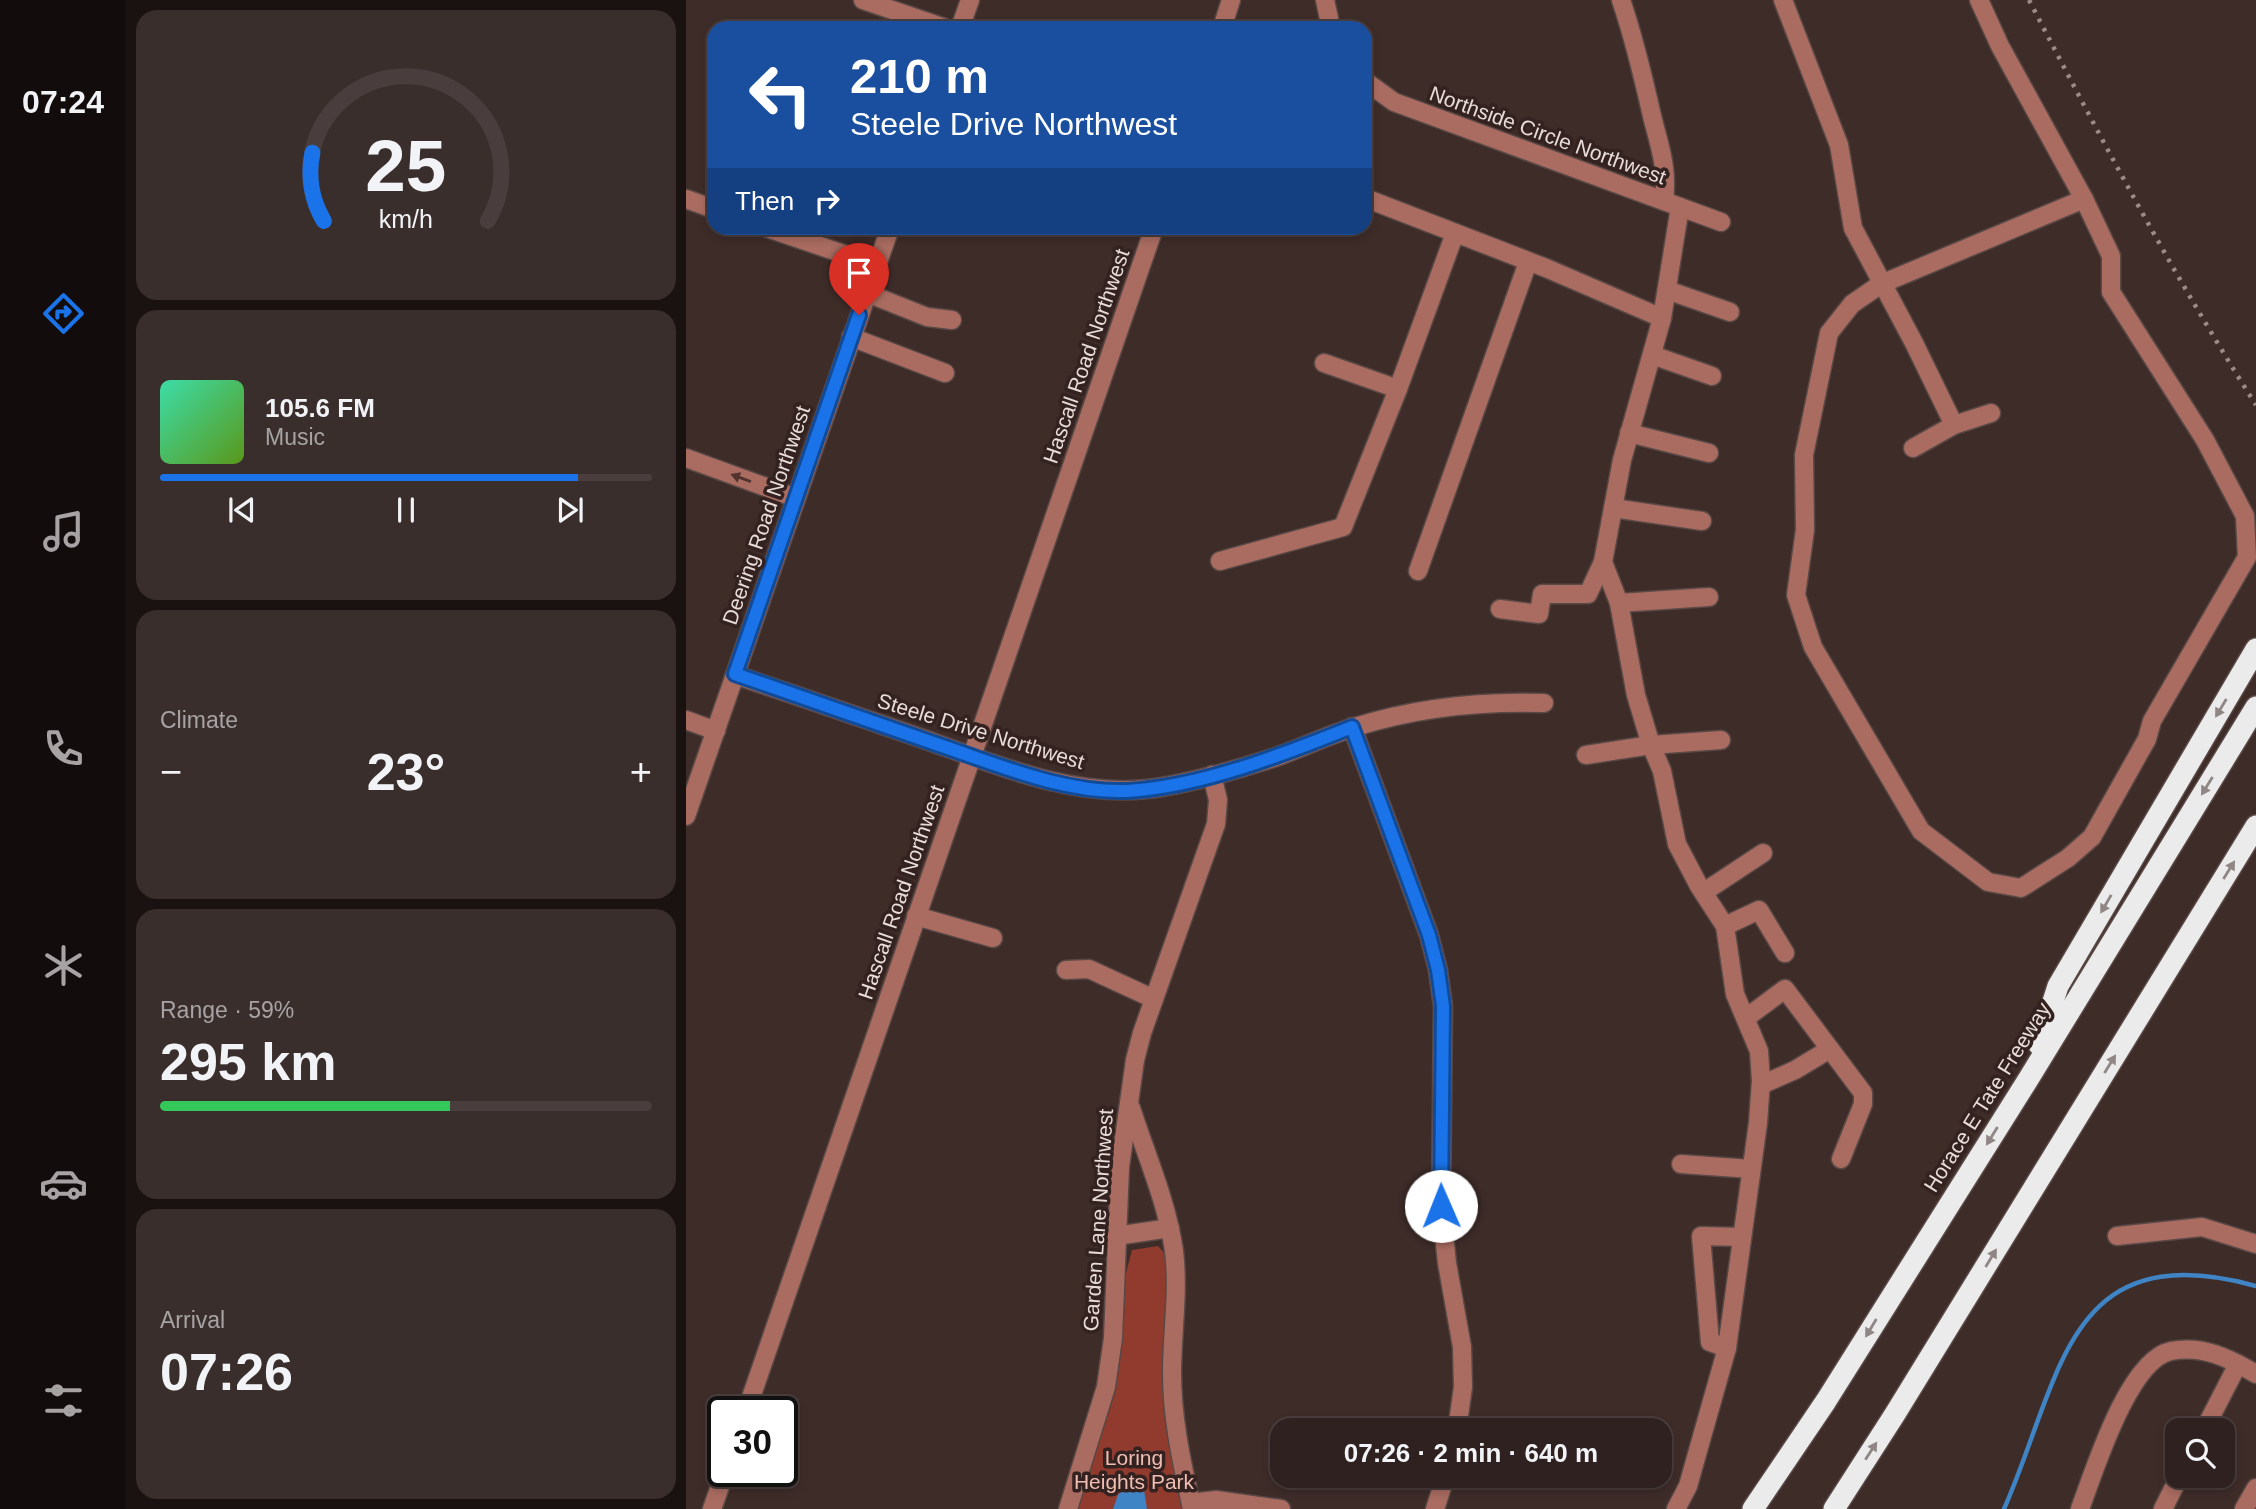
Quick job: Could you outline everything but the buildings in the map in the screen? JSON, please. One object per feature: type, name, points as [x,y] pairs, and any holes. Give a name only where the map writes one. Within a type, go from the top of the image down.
[{"type":"highway","points":[[2029,1078],[2058,986],[2256,649]]},
{"type":"highway","name":"Horace E Tate Freeway","points":[[1754,1509],[1826,1401],[2029,1078],[2256,707]]},
{"type":"highway","points":[[1834,1509],[2256,826]]},
{"type":"street","points":[[863,0],[924,21]]},
{"type":"street","points":[[962,21],[970,0]]},
{"type":"street","points":[[1224,21],[1231,0]]},
{"type":"street","points":[[1325,0],[1330,21]]},
{"type":"street","points":[[1500,609],[1539,614],[1542,594],[1588,594],[1603,562],[1629,433],[1662,318],[1667,290],[1672,204],[1637,47],[1621,0]]},
{"type":"street","points":[[1783,0],[1839,145],[1853,228],[1954,425]]},
{"type":"street","points":[[1979,0],[2000,46],[2084,199],[2110,256],[2111,292],[2205,440],[2245,516],[2247,557],[2151,721],[2147,739],[2092,837],[2068,858],[2021,888],[1988,882],[1922,831],[1813,647],[1796,595],[1805,530],[1804,455],[1829,333],[1852,303],[1881,284],[2084,199]]},
{"type":"street","name":"Northside Circle Northwest","points":[[1372,86],[1395,102],[1721,222]]},
{"type":"street","points":[[686,199],[707,206]]},
{"type":"street","points":[[1372,201],[1662,318]]},
{"type":"street","points":[[1220,561],[1343,527],[1398,389],[1455,233]]},
{"type":"street","points":[[788,235],[876,265]]},
{"type":"street","name":"Deering Road Northwest","points":[[686,816],[887,235]]},
{"type":"street","name":"Hascall Road Northwest","points":[[751,1396],[1152,235]]},
{"type":"street","points":[[1418,572],[1528,262]]},
{"type":"street","points":[[1667,290],[1730,312]]},
{"type":"street","points":[[867,293],[927,317],[952,320]]},
{"type":"street","points":[[851,337],[945,373]]},
{"type":"street","points":[[1652,355],[1712,376]]},
{"type":"street","points":[[1324,363],[1398,389]]},
{"type":"street","points":[[1913,448],[1954,425],[1991,413]]},
{"type":"street","points":[[1629,433],[1709,453]]},
{"type":"street","points":[[686,458],[796,498]]},
{"type":"street","points":[[1613,508],[1702,520]]},
{"type":"street","points":[[1603,562],[1619,603],[1636,695],[1662,771],[1677,845],[1725,926],[1735,994],[1759,1051],[1761,1085],[1727,1348],[1688,1486],[1676,1509]]},
{"type":"street","points":[[1619,603],[1709,597]]},
{"type":"street","name":"Steele Drive Northwest","points":[[735,674],[971,756],[1054,782],[1100,790],[1150,789],[1212,775],[1274,758],[1352,727],[1402,713],[1449,705],[1544,703]]},
{"type":"street","points":[[686,720],[716,731]]},
{"type":"street","points":[[1352,727],[1429,935],[1438,970],[1443,1006],[1441,1206],[1447,1263],[1462,1348],[1463,1387],[1459,1418]]},
{"type":"street","points":[[1586,755],[1651,745],[1721,740]]},
{"type":"street","name":"Garden Lane Northwest","points":[[1068,1509],[1107,1387],[1113,1338],[1120,1167],[1135,1059],[1216,824],[1218,800],[1212,775]]},
{"type":"street","points":[[1704,892],[1763,853]]},
{"type":"street","points":[[1725,926],[1759,910],[1785,953]]},
{"type":"street","points":[[916,916],[993,938]]},
{"type":"street","points":[[1066,970],[1089,970],[1154,999]]},
{"type":"street","points":[[1746,1018],[1786,989],[1863,1093],[1863,1104],[1841,1159]]},
{"type":"street","points":[[1761,1085],[1795,1070],[1830,1049]]},
{"type":"street","points":[[1129,1102],[1170,1228],[1177,1283],[1172,1372],[1173,1414],[1179,1456],[1192,1506],[1216,1500],[1281,1509]]},
{"type":"street","points":[[1681,1164],[1751,1169]]},
{"type":"street","points":[[2117,1236],[2202,1227],[2256,1244]]},
{"type":"street","points":[[1116,1236],[1170,1228]]},
{"type":"street","points":[[1727,1348],[1710,1342],[1702,1236],[1742,1237]]},
{"type":"street","points":[[2080,1509],[2113,1420],[2148,1364],[2168,1351],[2195,1349],[2221,1354],[2256,1374]]},
{"type":"street","points":[[2210,1418],[2238,1363]]},
{"type":"street","points":[[712,1509],[720,1487]]},
{"type":"street","points":[[1435,1509],[1442,1488]]},
{"type":"street","points":[[2163,1509],[2174,1488]]},
{"type":"street","points":[[2245,1509],[2256,1488]]},
{"type":"green space","name":"Loring Heights Park","points":[[1158,1246],[1167,1256],[1172,1288],[1166,1373],[1170,1448],[1185,1509],[1077,1509],[1116,1390],[1126,1273],[1132,1250]]},
{"type":"water","points":[[1128,1485],[1138,1485],[1144,1490],[1147,1509],[1113,1509],[1118,1495]]},
{"type":"waterway","points":[[2004,1509],[2059,1367],[2080,1329],[2108,1299],[2144,1280],[2193,1275],[2256,1286]]},
{"type":"railway","points":[[2029,0],[2138,205],[2195,306],[2256,405]]},
{"type":"route","points":[[859,315],[735,674],[992,763],[1054,782],[1100,790],[1150,789],[1212,775],[1274,758],[1352,727],[1429,935],[1438,970],[1443,1006],[1441,1206]]}]
